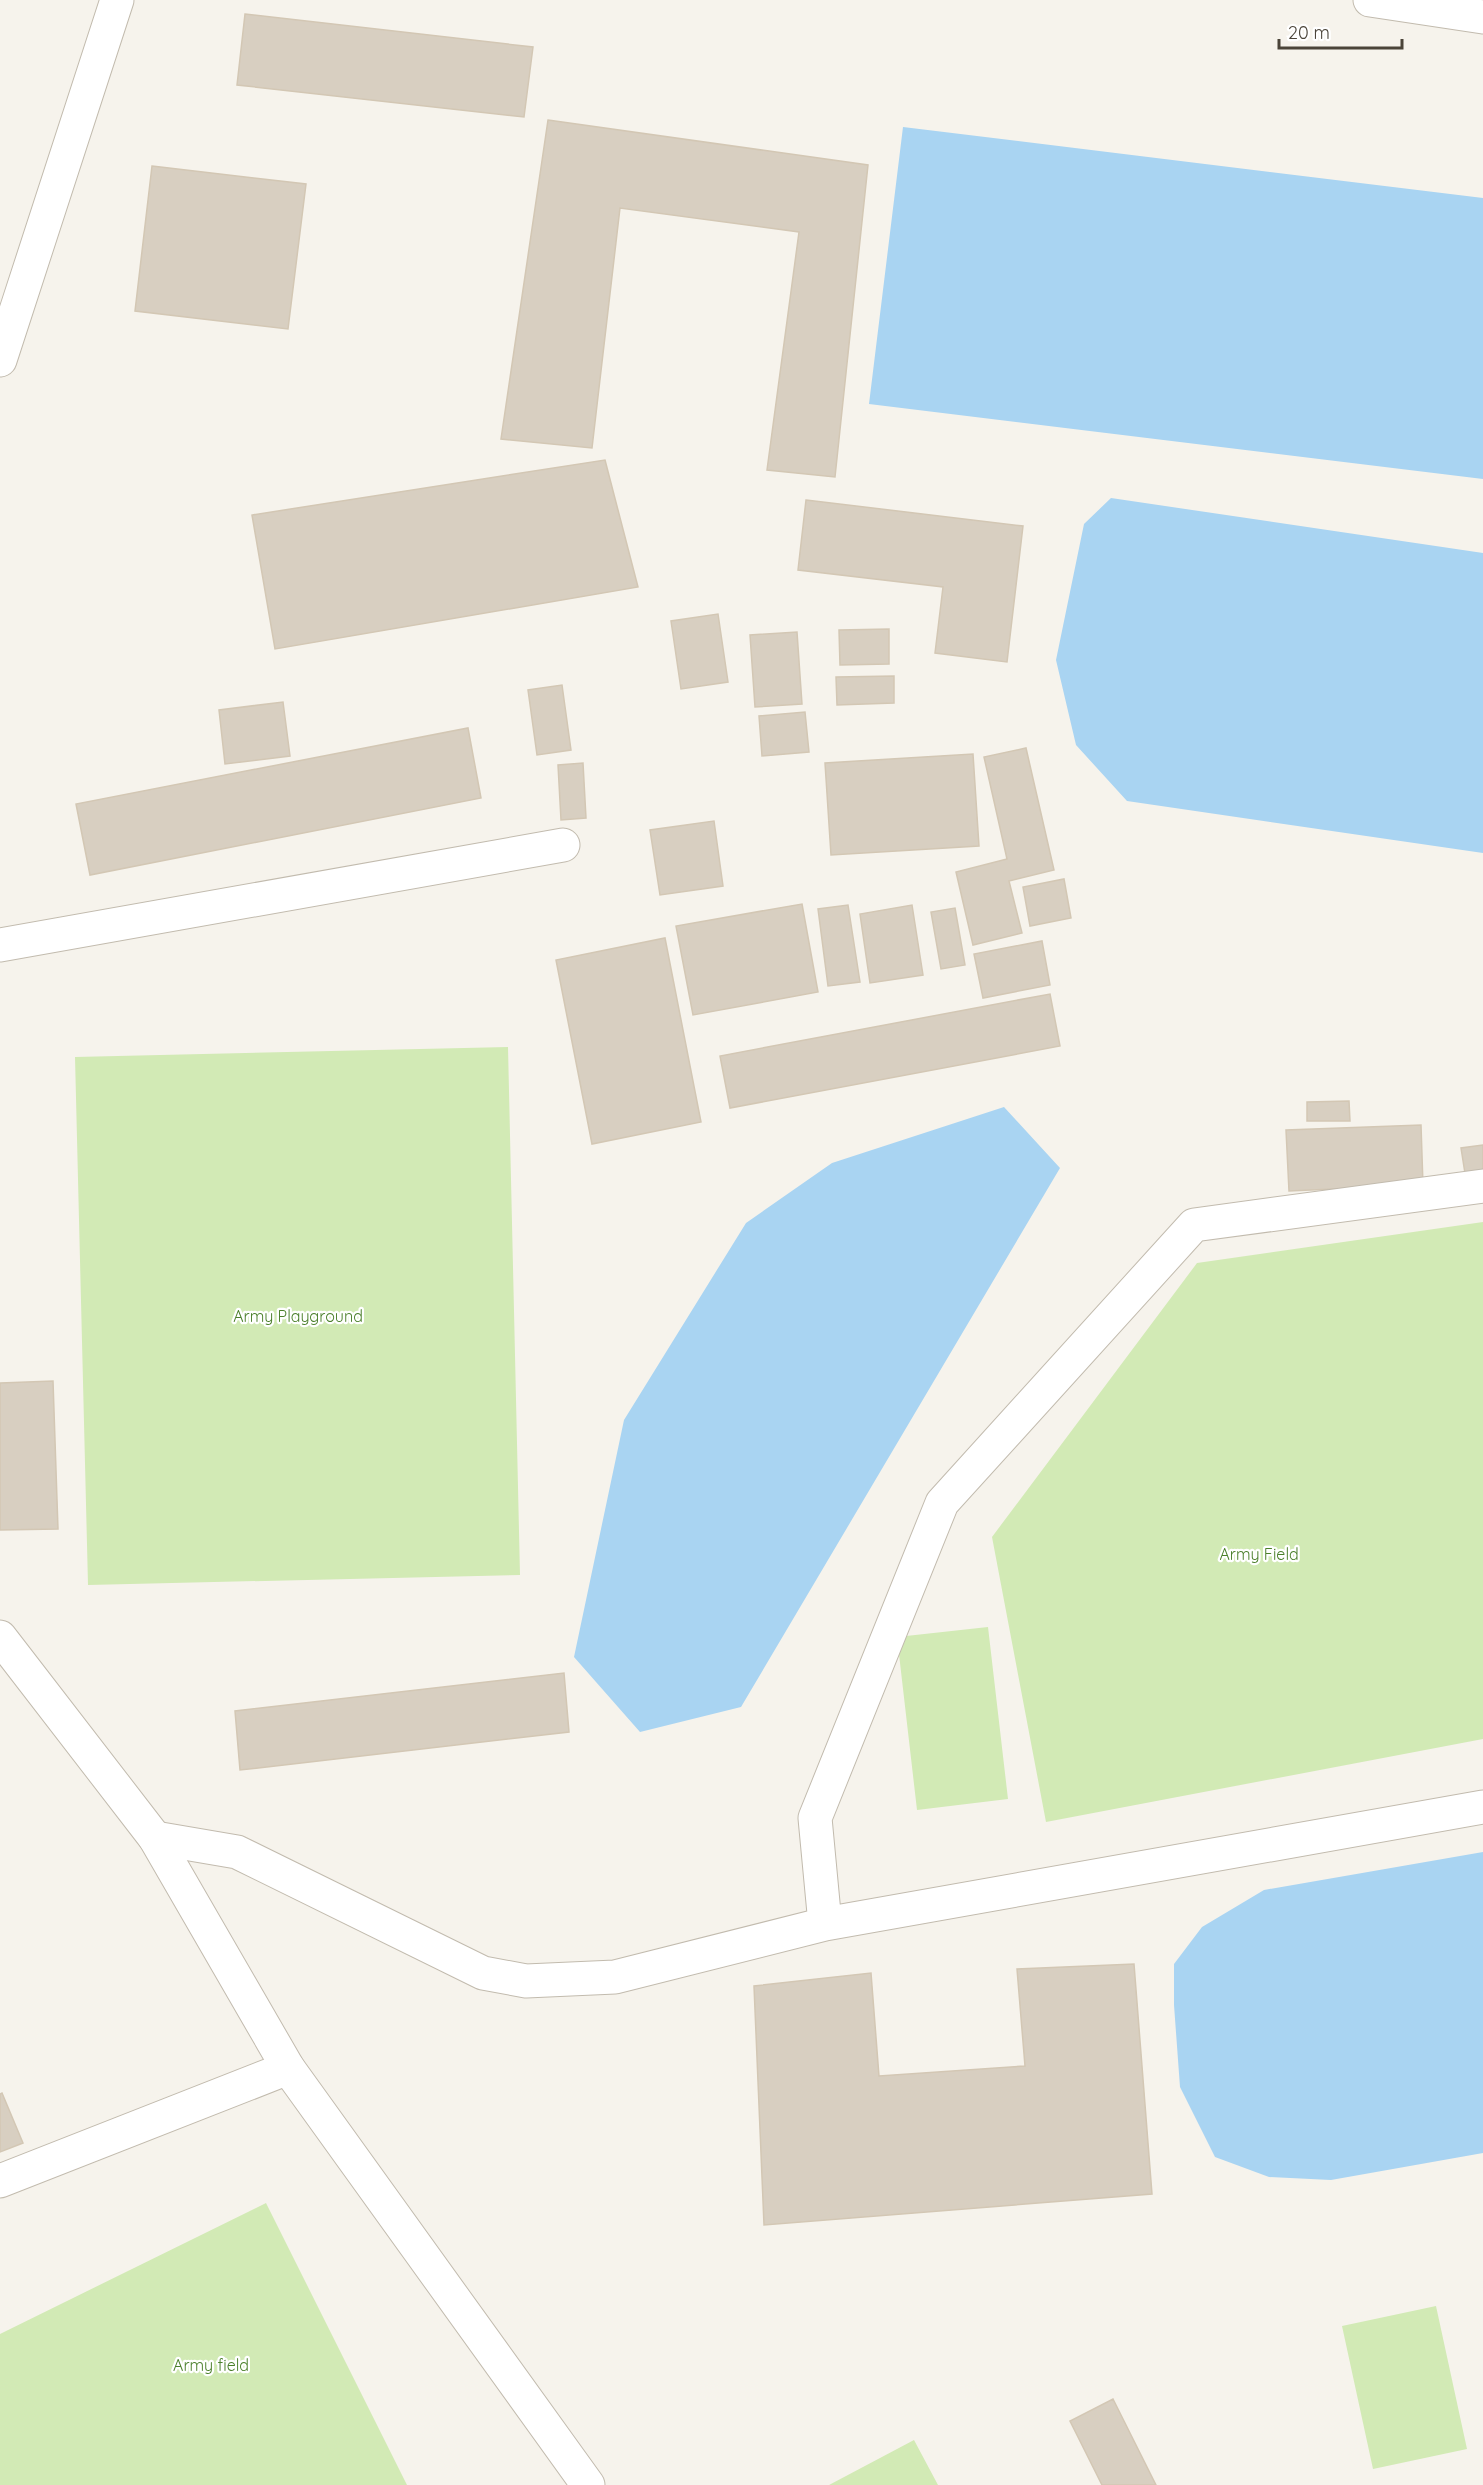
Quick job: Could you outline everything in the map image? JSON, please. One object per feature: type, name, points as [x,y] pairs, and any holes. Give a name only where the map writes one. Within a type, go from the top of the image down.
[{"type":"street","points":[[0,360],[116,0]]},
{"type":"street","points":[[1370,0],[1483,17]]},
{"type":"street","points":[[0,945],[563,844]]},
{"type":"street","points":[[825,1924],[815,1818],[942,1503],[1194,1225],[1483,1186]]},
{"type":"street","points":[[0,1637],[155,1838],[288,2068],[588,2485]]},
{"type":"street","points":[[155,1838],[237,1852],[483,1973],[526,1981],[615,1977],[825,1924],[1483,1807]]},
{"type":"street","points":[[0,2181],[288,2068]]},
{"type":"green space","name":"Army Playground","points":[[508,1047],[520,1575],[88,1585],[75,1057]]},
{"type":"green space","name":"Army Field","points":[[1483,1222],[1483,1739],[1046,1822],[992,1537],[1197,1263]]},
{"type":"green space","points":[[988,1627],[1008,1799],[917,1810],[897,1637]]},
{"type":"green space","name":"Army field","points":[[266,2203],[407,2485],[0,2485],[0,2334]]},
{"type":"green space","points":[[1436,2306],[1467,2449],[1373,2469],[1342,2326]]},
{"type":"green space","points":[[914,2440],[938,2485],[829,2485]]},
{"type":"water","points":[[903,127],[1483,198],[1483,479],[869,404]]},
{"type":"water","points":[[1111,498],[1483,553],[1483,853],[1127,801],[1076,745],[1056,660],[1084,524]]},
{"type":"water","points":[[1004,1107],[1060,1168],[741,1707],[640,1732],[574,1657],[624,1420],[746,1223],[832,1163]]},
{"type":"water","points":[[1483,1852],[1483,2153],[1331,2180],[1269,2177],[1215,2157],[1180,2087],[1174,2005],[1174,1964],[1202,1927],[1264,1890]]},
{"type":"building","points":[[245,14],[533,47],[524,117],[237,85]]},
{"type":"building","points":[[548,120],[868,165],[835,477],[767,470],[799,232],[620,208],[592,448],[501,439]]},
{"type":"building","points":[[152,166],[306,184],[288,329],[135,311]]},
{"type":"building","points":[[605,460],[638,587],[275,649],[252,515]]},
{"type":"building","points":[[806,500],[1023,526],[1007,662],[935,653],[943,587],[798,570]]},
{"type":"building","points":[[718,614],[728,682],[681,689],[671,621]]},
{"type":"building","points":[[889,629],[889,664],[840,665],[839,630]]},
{"type":"building","points":[[797,632],[802,704],[755,707],[750,635]]},
{"type":"building","points":[[894,676],[894,703],[837,705],[836,677]]},
{"type":"building","points":[[562,685],[571,750],[537,755],[528,690]]},
{"type":"building","points":[[283,702],[290,756],[225,764],[219,710]]},
{"type":"building","points":[[805,712],[809,752],[762,756],[759,716]]},
{"type":"building","points":[[468,728],[481,798],[90,875],[76,804]]},
{"type":"building","points":[[1026,748],[1054,870],[1009,881],[1022,933],[973,945],[956,872],[1007,859],[984,757]]},
{"type":"building","points":[[973,754],[979,846],[831,855],[825,763]]},
{"type":"building","points":[[583,763],[586,818],[561,820],[558,765]]},
{"type":"building","points":[[714,821],[723,886],[660,895],[650,830]]},
{"type":"building","points":[[1064,879],[1071,918],[1030,926],[1023,887]]},
{"type":"building","points":[[802,904],[818,992],[693,1015],[676,926]]},
{"type":"building","points":[[848,905],[860,982],[828,986],[818,909]]},
{"type":"building","points":[[912,905],[923,975],[870,983],[860,914]]},
{"type":"building","points":[[955,908],[965,965],[941,969],[931,912]]},
{"type":"building","points":[[665,938],[701,1122],[592,1144],[556,960]]},
{"type":"building","points":[[1042,941],[1050,985],[983,998],[974,954]]},
{"type":"building","points":[[1050,994],[1060,1046],[730,1108],[720,1056]]},
{"type":"building","points":[[1349,1101],[1350,1121],[1307,1121],[1307,1102]]},
{"type":"building","points":[[1421,1125],[1423,1185],[1289,1191],[1286,1130]]},
{"type":"building","points":[[1483,1145],[1483,1184],[1467,1186],[1461,1148]]},
{"type":"building","points":[[53,1381],[58,1529],[0,1530],[0,1383]]},
{"type":"building","points":[[564,1673],[569,1732],[240,1770],[235,1711]]},
{"type":"building","points":[[1134,1964],[1152,2194],[764,2225],[754,1986],[871,1973],[879,2076],[1025,2066],[1017,1969]]},
{"type":"building","points":[[2,2093],[23,2143],[0,2152],[0,2094]]},
{"type":"building","points":[[1113,2399],[1156,2485],[1102,2485],[1070,2421]]}]
